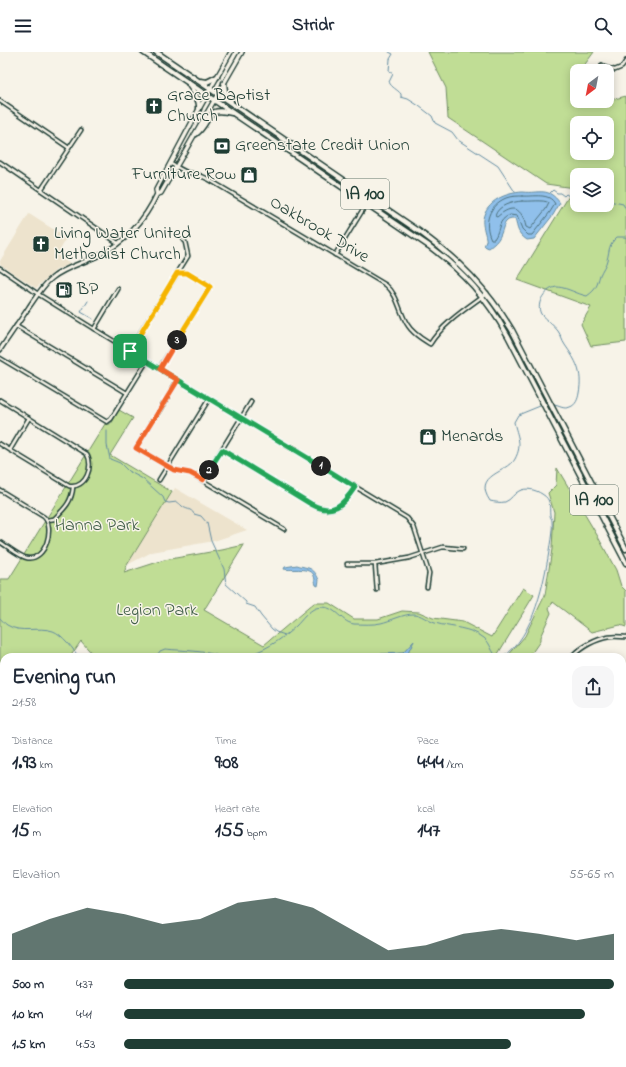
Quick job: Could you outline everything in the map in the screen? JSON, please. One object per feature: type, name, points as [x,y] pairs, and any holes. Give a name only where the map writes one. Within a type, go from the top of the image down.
[{"type":"highway","name":"IA 100","points":[[143,52],[236,113],[441,254],[470,282],[483,296],[495,314],[530,377],[626,563]]},
{"type":"highway","name":"IA 100","points":[[156,52],[445,250],[462,265],[487,293],[512,330],[626,549]]},
{"type":"highway","points":[[198,81],[204,82],[217,77]]},
{"type":"highway","points":[[187,81],[196,95],[200,104],[199,108]]},
{"type":"highway","points":[[224,83],[227,95],[233,104]]},
{"type":"highway","points":[[196,134],[200,131],[213,112],[218,110],[236,113]]},
{"type":"highway","points":[[626,894],[626,908]]},
{"type":"main road","points":[[231,52],[199,108],[171,164],[156,190],[158,194],[161,193],[177,167],[242,52]]},
{"type":"street","points":[[614,70],[622,67],[626,61]]},
{"type":"street","points":[[0,100],[69,148]]},
{"type":"street","points":[[41,190],[81,130]]},
{"type":"street","points":[[0,162],[118,243]]},
{"type":"street","name":"Oakbrook Drive","points":[[171,164],[186,172],[208,179],[390,288],[406,323],[419,337],[430,344],[443,327],[483,296]]},
{"type":"street","points":[[0,350],[38,294],[51,278],[58,273],[99,255],[118,243],[140,222],[158,194]]},
{"type":"street","points":[[336,255],[370,198]]},
{"type":"street","points":[[130,351],[188,256],[185,242],[183,240]]},
{"type":"street","points":[[0,268],[94,329],[411,522],[429,573],[427,587]]},
{"type":"street","points":[[160,369],[210,287],[187,273],[177,273]]},
{"type":"street","points":[[94,329],[118,289]]},
{"type":"street","points":[[483,296],[487,293]]},
{"type":"street","points":[[16,326],[127,393]]},
{"type":"street","points":[[0,358],[107,422],[111,419],[147,361]]},
{"type":"street","points":[[178,380],[136,448],[167,467],[179,472],[190,473],[203,480],[284,529]]},
{"type":"street","points":[[159,480],[210,399]]},
{"type":"street","points":[[0,400],[87,454],[90,466],[87,476],[82,484],[72,487],[69,486],[0,444]]},
{"type":"street","points":[[203,480],[251,402]]},
{"type":"street","points":[[10,450],[29,418]]},
{"type":"street","points":[[222,450],[311,504],[324,509],[330,509],[343,504],[355,487]]},
{"type":"street","points":[[0,490],[47,520],[54,520],[66,508],[70,501],[72,487]]},
{"type":"street","points":[[0,542],[26,558],[40,556],[46,544],[48,529],[47,520]]},
{"type":"street","points":[[347,564],[375,564],[409,558],[442,547],[462,549]]},
{"type":"street","points":[[375,564],[377,590]]},
{"type":"street","points":[[577,653],[585,646],[598,640],[609,637],[626,638]]},
{"type":"shaded area","points":[[29,214],[67,238],[57,255],[70,264],[56,270],[36,288],[0,264],[0,261]]},
{"type":"shaded area","points":[[175,488],[247,530],[214,541],[152,552],[127,565]]},
{"type":"green space","points":[[428,52],[594,52],[585,64],[570,64],[570,108],[614,108],[614,99],[626,96],[626,342],[591,346],[581,324],[591,307],[517,280],[570,194],[570,212],[614,212],[614,168],[570,168],[570,187],[546,184],[448,118],[446,88]]},
{"type":"green space","points":[[119,410],[133,418],[110,455],[172,492],[127,565],[124,573],[164,560],[244,545],[204,610],[264,645],[314,603],[329,603],[354,619],[378,619],[402,611],[419,612],[433,618],[463,622],[492,637],[523,588],[534,595],[498,653],[92,653],[81,641],[73,653],[0,653],[0,579],[9,579],[105,424],[111,424]]},
{"type":"green space","points":[[557,468],[597,535],[616,570],[621,586],[626,591],[626,627],[620,625],[592,632],[553,602],[549,608],[551,613],[540,637],[540,641],[532,653],[510,653],[525,636],[545,595],[552,549],[554,512],[548,493],[556,485]]},
{"type":"water","points":[[522,192],[543,192],[551,194],[560,203],[553,215],[534,239],[527,240],[521,235],[518,231],[515,219],[511,219],[504,224],[499,238],[495,243],[489,248],[484,246],[486,239],[483,219],[488,207],[493,202],[504,196]]},
{"type":"water","points":[[297,565],[315,572],[319,580],[318,586],[316,585],[312,573],[309,571],[284,569],[285,567]]},
{"type":"water","points":[[414,641],[408,653],[403,653]]},
{"type":"waterway","points":[[389,52],[393,54],[390,59],[389,71],[393,74],[389,82],[401,94],[401,97],[408,99],[419,106],[432,116],[435,123],[452,132],[458,140],[498,166],[515,192]]},
{"type":"waterway","points":[[550,193],[553,190],[564,196],[566,194],[570,197]]},
{"type":"waterway","points":[[614,202],[623,204],[626,210]]},
{"type":"waterway","points":[[553,405],[565,408],[574,405],[579,395],[580,379],[578,367],[572,356],[559,333],[541,314],[539,305],[543,296],[549,290],[558,287],[587,296],[596,287],[612,242],[617,237],[626,238]]},
{"type":"waterway","points":[[88,301],[81,312],[93,319]]},
{"type":"waterway","points":[[508,653],[514,648],[523,636],[530,622],[541,590],[552,533],[550,506],[549,501],[545,496],[534,490],[525,489],[517,492],[507,501],[490,501],[485,485],[493,475],[506,468],[515,459],[519,449],[519,444],[514,422],[518,415],[543,406]]},
{"type":"waterway","points":[[107,431],[107,445],[110,459],[120,463],[128,471],[143,479],[163,497],[165,502],[177,502],[194,514],[201,516],[207,523],[211,541],[224,569],[226,584],[246,602],[246,604],[255,607],[272,629],[285,635]]},
{"type":"waterway","points":[[254,653],[277,641],[296,626],[310,611],[323,607],[333,610],[349,623],[354,624],[378,624],[405,615],[416,614],[435,623],[479,634],[486,640],[494,653]]},
{"type":"waterway","points":[[0,618],[12,628],[53,631],[60,635],[76,653]]},
{"type":"waterway","points":[[159,653],[165,649],[206,653]]},
{"type":"place","name":"Grace Baptist Church","points":[[154,106]]},
{"type":"place","name":"Greenstate Credit Union","points":[[222,146]]},
{"type":"place","name":"Furniture Row","points":[[249,175]]},
{"type":"place","name":"Living Water United Methodist Church","points":[[41,244]]},
{"type":"place","name":"BP","points":[[64,290]]},
{"type":"place","name":"Menards","points":[[428,437]]},
{"type":"route","points":[[130,351],[177,273],[187,273],[210,287],[160,369],[178,380],[136,448],[174,470],[190,473],[203,480],[222,450],[311,504],[324,509],[330,509],[343,504],[355,487],[178,380],[130,351]]},
{"type":"park label","name":"Hanna Park","points":[[97,526]]},
{"type":"park label","name":"Legion Park","points":[[157,611]]}]
